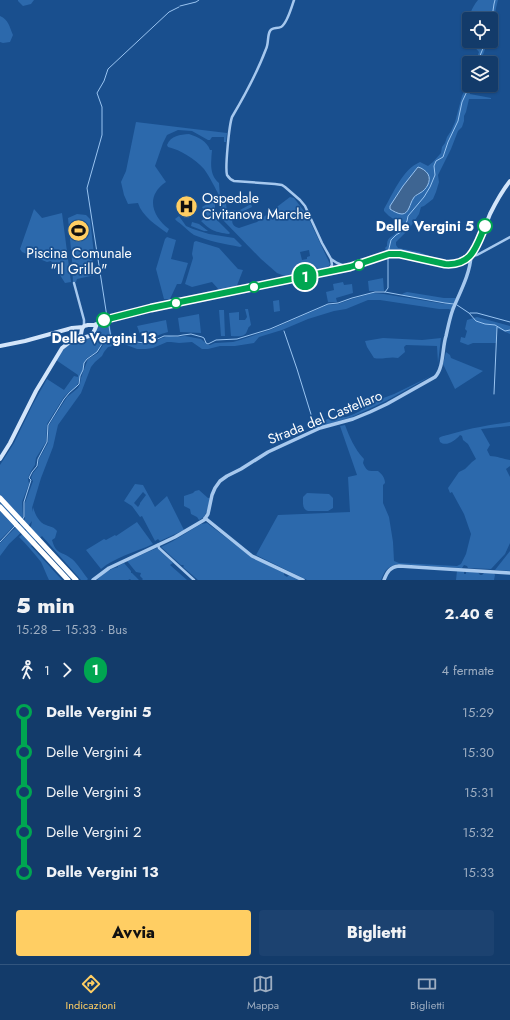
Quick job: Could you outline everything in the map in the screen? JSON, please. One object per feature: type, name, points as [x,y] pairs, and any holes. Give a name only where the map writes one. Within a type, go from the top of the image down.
[{"type":"highway","points":[[0,498],[76,580]]},
{"type":"highway","points":[[0,507],[68,580]]},
{"type":"main road","points":[[76,340],[83,329],[89,325],[108,319],[151,308],[337,270],[363,264],[386,255],[400,254],[450,265],[463,261],[471,256],[477,247],[494,205],[510,182]]},
{"type":"main road","points":[[0,459],[10,443],[36,391],[59,352],[66,344],[90,336],[98,323]]},
{"type":"main road","points":[[89,325],[93,327],[94,331]]},
{"type":"main road","points":[[0,346],[21,342],[76,327],[83,329]]},
{"type":"main road","points":[[83,329],[83,335],[86,337]]},
{"type":"street","points":[[294,0],[283,26],[270,31],[268,46],[244,96],[232,117],[229,127],[227,174],[230,179],[235,182],[282,185],[300,200],[305,206],[331,259],[332,266],[337,270]]},
{"type":"street","points":[[471,256],[477,255],[510,237]]},
{"type":"street","name":"Strada del Castellaro","points":[[206,518],[215,488],[220,481],[227,476],[268,452],[320,428],[353,419],[370,412],[435,377],[440,370],[444,342],[451,314],[469,268],[471,256]]},
{"type":"street","points":[[331,259],[337,263],[350,267]]},
{"type":"street","points":[[337,263],[337,270]]},
{"type":"street","points":[[327,272],[332,266]]},
{"type":"street","points":[[74,283],[84,320],[83,329]]},
{"type":"street","points":[[84,320],[89,325]]},
{"type":"street","points":[[93,580],[108,568],[158,545],[206,518],[252,556],[303,580]]},
{"type":"street","points":[[158,545],[159,548],[194,580]]},
{"type":"street","points":[[384,580],[389,570],[399,566],[510,573]]},
{"type":"shaded area","points":[[18,0],[34,0],[31,4],[23,6]]},
{"type":"shaded area","points":[[478,0],[498,0],[495,12],[471,12]]},
{"type":"shaded area","points":[[0,16],[7,21],[10,26],[13,35],[10,42],[0,42]]},
{"type":"shaded area","points":[[475,48],[485,48],[483,56],[478,56],[479,52]]},
{"type":"shaded area","points":[[464,92],[469,92],[470,94],[491,98],[469,99],[462,127],[458,131],[438,175],[439,182],[433,199],[421,207],[419,214],[409,229],[396,242],[398,248],[419,252],[435,258],[435,260],[413,254],[386,250],[385,248],[388,240],[395,234],[401,224],[389,216],[384,209],[399,182],[408,170],[420,162],[428,166],[441,153],[442,147],[455,122]],"holes":[[[418,167],[427,173],[419,194],[413,198],[407,211],[402,214],[394,211],[390,206]]]},
{"type":"shaded area","points":[[136,122],[227,133],[226,142],[224,142],[224,137],[212,137],[208,140],[192,131],[178,130],[167,135],[155,166],[166,182],[155,193],[153,206],[158,218],[169,229],[167,233],[146,216],[138,203],[128,204],[124,195],[121,182],[126,171]]},
{"type":"shaded area","points":[[189,134],[202,140],[207,144],[210,150],[212,150],[211,168],[216,180],[219,183],[220,197],[208,175],[200,165],[188,155],[168,147],[167,145],[173,137]]},
{"type":"shaded area","points":[[418,167],[428,174],[428,185],[414,197],[409,208],[404,214],[399,214],[390,209],[390,206]]},
{"type":"shaded area","points":[[290,197],[294,198],[307,215],[330,264],[327,269],[305,272],[301,273],[301,275],[287,277],[277,273],[261,259],[220,217],[221,203],[226,204],[227,211],[240,210],[251,204],[252,207],[233,217],[233,225],[239,228],[257,222]],"holes":[[[309,250],[310,256],[307,257],[307,259],[302,260],[300,252]]]},
{"type":"shaded area","points":[[212,201],[215,201],[215,218],[230,233],[229,234],[220,233],[208,227],[201,221],[208,217],[202,207]]},
{"type":"shaded area","points":[[34,209],[42,218],[62,213],[71,282],[65,283],[51,261],[47,262],[22,252],[20,249]]},
{"type":"shaded area","points":[[77,214],[86,215],[90,219],[94,254],[91,254],[95,275],[77,279],[76,282],[73,283],[68,218]]},
{"type":"shaded area","points":[[179,216],[186,226],[209,234],[234,238],[242,246],[240,247],[217,242],[194,235],[175,219]]},
{"type":"shaded area","points":[[192,222],[199,224],[208,231],[191,226]]},
{"type":"shaded area","points":[[167,237],[176,240],[171,259],[188,263],[181,284],[177,284],[170,299],[164,299],[156,269],[165,239]]},
{"type":"shaded area","points":[[196,241],[219,248],[238,269],[243,270],[236,288],[220,291],[212,282],[192,287],[185,284],[193,258],[192,254],[194,242]]},
{"type":"shaded area","points":[[383,278],[384,291],[369,291],[368,281]]},
{"type":"shaded area","points":[[343,282],[344,285],[352,284],[353,293],[336,298],[337,302],[328,302],[326,292],[334,290],[333,284]]},
{"type":"shaded area","points":[[407,292],[444,298],[456,298],[454,303],[445,303],[401,295]]},
{"type":"shaded area","points":[[373,293],[453,304],[454,306],[452,311],[449,309],[439,309],[380,300],[368,300],[346,309],[308,319],[282,330],[259,337],[254,343],[235,346],[220,346],[208,349],[202,349],[192,342],[167,342],[153,348],[146,349],[137,349],[124,344],[108,347],[102,356],[91,367],[81,393],[58,425],[53,447],[41,478],[32,508],[32,512],[33,507],[41,522],[57,531],[55,538],[52,540],[55,548],[74,561],[88,579],[81,580],[42,536],[31,546],[62,580],[49,580],[41,562],[19,537],[31,526],[32,521],[9,544],[0,556],[0,543],[25,519],[25,503],[33,481],[31,478],[38,467],[39,459],[48,443],[49,425],[67,397],[78,388],[88,359],[98,353],[105,342],[124,337],[137,343],[144,344],[152,343],[169,336],[185,336],[201,339],[208,345],[233,342],[270,330],[327,305],[338,304]]},
{"type":"shaded area","points":[[279,300],[280,311],[274,312],[273,301]]},
{"type":"shaded area","points":[[245,309],[248,309],[251,325],[244,335],[231,336],[229,313],[239,312],[239,320],[245,320],[247,317]]},
{"type":"shaded area","points":[[219,310],[224,310],[225,336],[221,336]]},
{"type":"shaded area","points":[[199,314],[201,333],[180,332],[178,318]]},
{"type":"shaded area","points":[[477,317],[510,326],[510,334],[497,328],[496,343],[473,343],[468,345],[460,342],[461,337],[465,338],[467,331],[465,329],[467,320]]},
{"type":"shaded area","points":[[109,320],[112,337],[102,343],[97,352],[87,358],[77,386],[64,397],[47,424],[46,442],[36,458],[35,465],[28,478],[29,484],[22,502],[23,517],[0,540],[0,465],[14,443],[47,379],[64,390],[74,376],[78,377],[78,375],[56,360],[61,352],[74,342],[92,338],[98,327]]},
{"type":"shaded area","points":[[166,320],[168,332],[145,340],[143,333],[140,334],[137,326]]},
{"type":"shaded area","points":[[383,338],[422,340],[441,338],[438,363],[437,346],[406,345],[404,347],[405,352],[398,358],[374,358],[365,341]]},
{"type":"shaded area","points":[[446,352],[451,358],[483,371],[455,389],[443,364]]},
{"type":"shaded area","points":[[431,376],[386,401],[352,417],[315,428],[314,425],[317,422],[330,418],[346,417],[354,414],[378,400]]},
{"type":"shaded area","points":[[510,422],[510,426],[481,429],[490,445],[487,450],[490,456],[510,460],[510,466],[506,469],[510,477],[510,543],[505,554],[491,569],[468,568],[464,565],[462,568],[397,564],[387,569],[381,580],[307,580],[256,555],[278,515],[350,512],[348,477],[357,475],[340,426],[345,425],[353,443],[364,459],[363,463],[366,468],[370,471],[378,471],[384,479],[383,503],[389,517],[394,561],[399,563],[457,566],[461,564],[466,554],[471,534],[464,514],[452,492],[450,493],[448,488],[459,472],[465,469],[476,459],[468,444],[463,440],[462,436],[460,435],[448,444],[440,442],[439,438],[473,428]]},
{"type":"shaded area","points":[[135,484],[143,485],[155,507],[167,496],[184,530],[160,541],[158,539],[155,541],[142,516],[140,517],[132,506],[124,501]],"holes":[[[143,492],[146,495],[140,503],[138,507],[134,503]]]},
{"type":"shaded area","points":[[199,490],[210,498],[206,513],[199,520],[191,514],[190,509],[184,506],[184,496]]},
{"type":"shaded area","points":[[307,493],[329,494],[333,498],[333,508],[328,511],[306,510],[303,506],[303,497]]},
{"type":"shaded area","points":[[137,522],[153,544],[119,558],[101,569],[86,550],[104,539],[106,540],[115,535],[116,536]]},
{"type":"shaded area","points":[[207,523],[253,558],[284,573],[287,577],[289,575],[300,580],[198,580],[183,567],[183,565],[181,565],[161,547],[201,524]]},
{"type":"shaded area","points":[[157,548],[173,563],[170,565],[187,580],[142,580],[143,579],[140,576],[141,573],[136,572],[127,561]]},
{"type":"shaded area","points":[[510,551],[510,571],[495,570]]},
{"type":"shaded area","points":[[124,563],[131,573],[139,580],[97,580],[106,572]]},
{"type":"shaded area","points":[[457,571],[464,571],[464,574],[466,574],[466,571],[478,572],[480,575],[484,573],[494,573],[495,575],[494,580],[456,580]]},
{"type":"waterway","points":[[180,6],[199,0]]},
{"type":"waterway","points":[[493,12],[495,0]]},
{"type":"waterway","points":[[107,317],[87,188],[102,135],[102,107],[97,93],[104,81],[108,69],[169,12],[179,7]]},
{"type":"waterway","points":[[480,56],[483,48]]},
{"type":"waterway","points":[[388,253],[391,240],[401,232],[408,216],[424,197],[430,187],[435,175],[434,166],[436,161],[443,157],[458,121],[462,102],[467,92]]},
{"type":"waterway","points":[[385,292],[388,288],[388,256]]},
{"type":"waterway","points":[[22,520],[24,517],[24,502],[31,480],[29,478],[37,466],[38,459],[47,442],[48,425],[64,399],[79,384],[84,363],[97,352],[102,344],[111,338],[122,335],[137,342],[144,343],[151,342],[164,336],[191,334],[204,338],[208,344],[216,340],[237,339],[270,329],[328,304],[338,303],[375,292],[385,292],[454,304]]},
{"type":"waterway","points":[[457,305],[469,313],[476,321],[495,325],[505,331],[510,330]]},
{"type":"waterway","points":[[470,313],[477,313],[510,322]]},
{"type":"waterway","points":[[108,320],[111,338]]},
{"type":"waterway","points":[[494,394],[497,327]]},
{"type":"waterway","points":[[284,331],[314,424]]},
{"type":"waterway","points":[[0,542],[15,526]]},
{"type":"bus line","name":"1","points":[[104,320],[151,308],[359,265],[389,254],[400,254],[440,264],[450,265],[459,263],[468,259],[474,252],[485,226]]},
{"type":"place","name":"Ospedale Civitanova Marche","points":[[187,206]]},
{"type":"place","name":"Delle Vergini 5","points":[[485,226]]},
{"type":"place","name":"Piscina Comunale \"Il Grillo\"","points":[[79,231]]},
{"type":"place","name":"Delle Vergini 13","points":[[104,320]]}]
